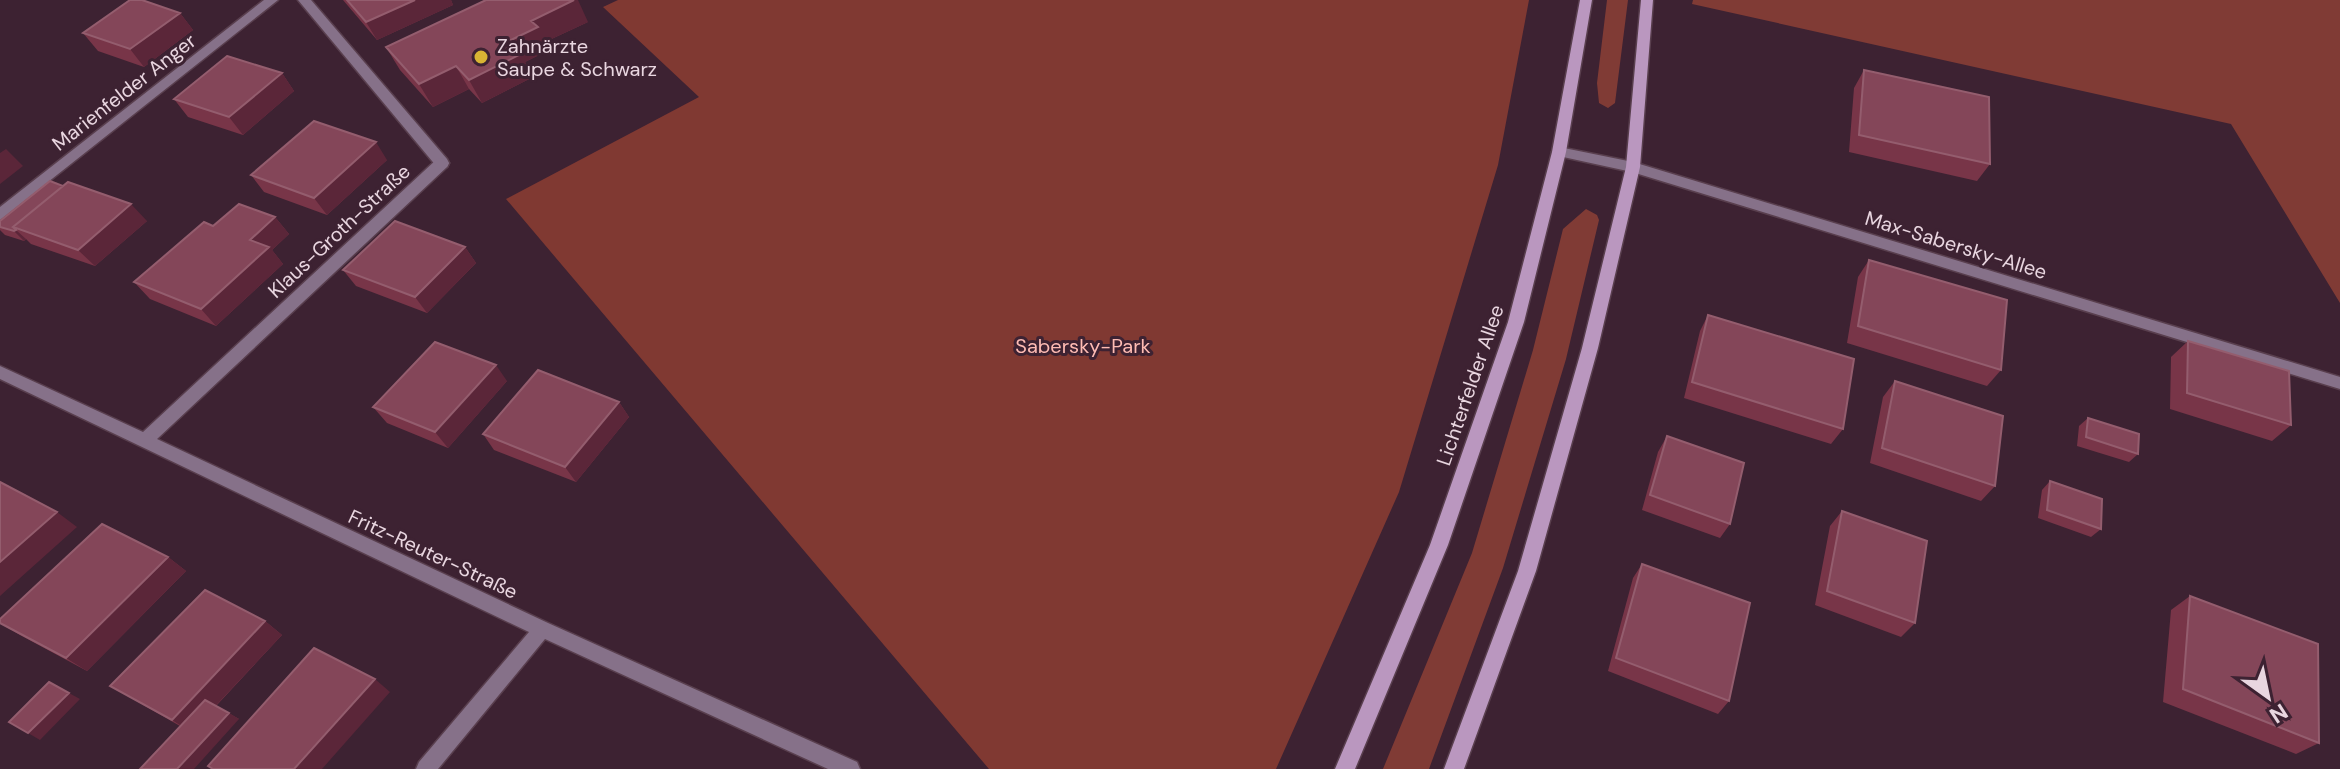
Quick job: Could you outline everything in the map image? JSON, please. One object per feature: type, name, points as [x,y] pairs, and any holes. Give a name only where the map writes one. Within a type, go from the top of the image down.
[{"type":"main road","name":"Lichterfelder Allee","points":[[1345,769],[1439,545],[1516,322],[1559,152],[1586,0]]},
{"type":"main road","points":[[1454,769],[1527,571],[1590,348],[1633,167],[1647,0]]},
{"type":"street","name":"Marienfelder Anger","points":[[0,215],[272,0]]},
{"type":"street","name":"Klaus-Groth-Straße","points":[[143,442],[442,163],[304,0]]},
{"type":"street","name":"Max-Sabersky-Allee","points":[[1559,152],[1633,167],[2340,383]]},
{"type":"street","name":"Fritz-Reuter-Straße","points":[[0,372],[542,629],[850,769]]},
{"type":"street","points":[[426,769],[542,629]]},
{"type":"shaded area","points":[[1607,0],[1628,0],[1615,103],[1608,108],[1599,103],[1597,83]]},
{"type":"shaded area","points":[[1693,0],[2340,0],[2340,303],[2231,124],[1692,4]]},
{"type":"shaded area","points":[[1586,209],[1597,215],[1599,220],[1566,359],[1503,568],[1429,769],[1383,769],[1472,553],[1533,350],[1563,229]]},
{"type":"green space","name":"Sabersky-Park","points":[[618,0],[1529,0],[1498,165],[1399,492],[1276,769],[989,769],[506,199],[699,97],[603,7]]},
{"type":"building","points":[[130,0],[142,0],[180,13],[130,49],[83,33]]},
{"type":"building","points":[[347,0],[415,0],[366,22]]},
{"type":"building","points":[[486,0],[574,0],[531,21],[538,27],[509,41],[521,54],[469,80],[456,66],[419,84],[386,47]]},
{"type":"building","points":[[227,56],[282,73],[229,117],[174,99]]},
{"type":"building","points":[[1864,70],[1989,97],[1990,164],[1859,135]]},
{"type":"building","points":[[314,121],[376,142],[314,198],[251,175]]},
{"type":"building","points":[[50,181],[63,186],[13,227],[16,230],[0,227],[0,221]]},
{"type":"building","points":[[68,182],[131,204],[78,250],[13,227]]},
{"type":"building","points":[[239,204],[275,217],[250,240],[269,247],[201,309],[134,282],[204,222],[213,226]]},
{"type":"building","points":[[395,221],[465,247],[415,297],[343,270]]},
{"type":"building","points":[[1869,260],[2007,300],[2001,370],[1858,326]]},
{"type":"building","points":[[1708,315],[1854,359],[1843,429],[1692,382]]},
{"type":"building","points":[[2188,341],[2289,371],[2291,425],[2187,393]]},
{"type":"building","points":[[435,342],[496,365],[435,432],[373,407]]},
{"type":"building","points":[[538,370],[619,402],[565,467],[483,434]]},
{"type":"building","points":[[1895,381],[2003,416],[1995,486],[1882,448]]},
{"type":"building","points":[[2088,418],[2139,434],[2138,454],[2086,437]]},
{"type":"building","points":[[1667,436],[1744,463],[1730,524],[1650,495]]},
{"type":"building","points":[[2050,481],[2102,499],[2101,529],[2047,510]]},
{"type":"building","points":[[0,482],[57,512],[0,562]]},
{"type":"building","points":[[1842,511],[1927,541],[1915,623],[1827,591]]},
{"type":"building","points":[[102,524],[168,557],[66,658],[0,623],[0,619]]},
{"type":"building","points":[[1642,564],[1750,603],[1729,701],[1616,658]]},
{"type":"building","points":[[205,590],[265,621],[172,720],[110,686]]},
{"type":"building","points":[[2190,596],[2318,644],[2319,743],[2183,689]]},
{"type":"building","points":[[314,648],[375,679],[294,769],[213,769],[208,766]]},
{"type":"building","points":[[49,682],[69,693],[28,733],[9,722]]},
{"type":"building","points":[[205,700],[229,713],[177,769],[140,769]]},
{"type":"place","name":"Zahnärzte Saupe & Schwarz","points":[[481,57]]}]
